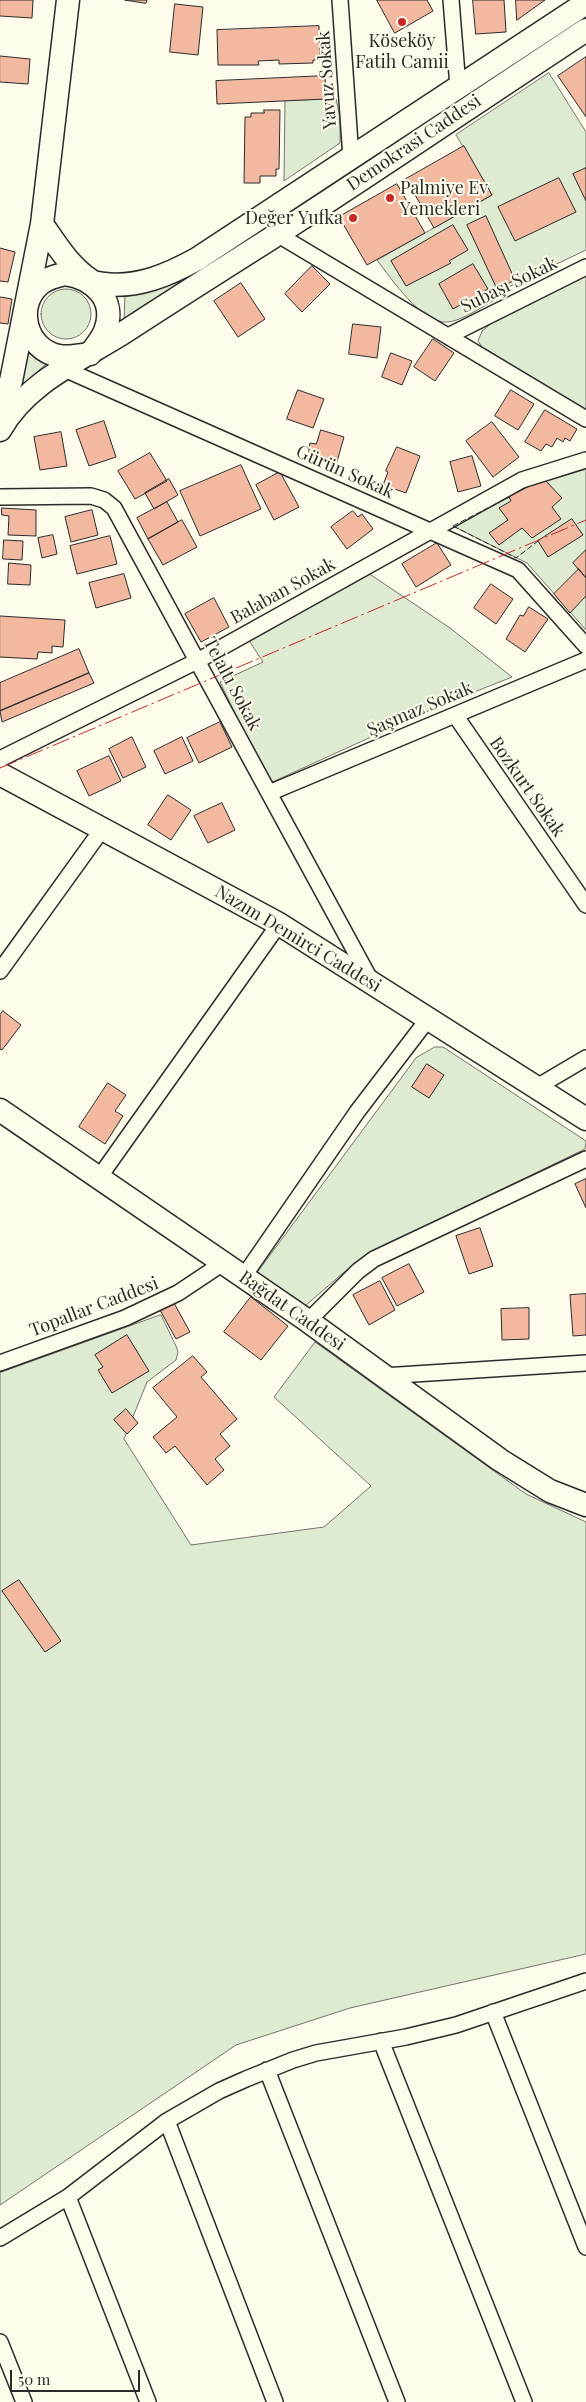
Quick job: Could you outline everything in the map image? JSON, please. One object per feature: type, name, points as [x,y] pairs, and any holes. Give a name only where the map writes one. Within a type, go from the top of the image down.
[{"type":"main road","points":[[0,404],[5,378],[26,306],[42,224],[68,0]]},
{"type":"main road","name":"Demokrasi Caddesi","points":[[91,282],[121,285],[140,283],[173,273],[586,2]]},
{"type":"main road","name":"Demokrasi Caddesi","points":[[0,430],[29,394],[62,368],[90,354],[283,237],[586,30]]},
{"type":"main road","points":[[42,224],[71,264],[91,282],[104,298],[108,318],[105,332],[90,354],[60,356],[47,352],[36,344],[29,332],[26,320],[26,306],[32,294],[41,284],[52,277],[65,274],[79,276],[91,282]]},
{"type":"main road","name":"Nazım Demirci Caddesi","points":[[0,774],[279,924],[586,1119]]},
{"type":"main road","name":"Bağdat Caddesi","points":[[0,1110],[98,1179],[244,1276],[500,1460],[550,1491],[586,1505]]},
{"type":"street","name":"Yavuz Sokak","points":[[340,0],[350,158]]},
{"type":"street","points":[[451,0],[458,87]]},
{"type":"street","points":[[283,237],[586,419]]},
{"type":"street","name":"Subaşı Sokak","points":[[448,336],[586,267]]},
{"type":"street","name":"Gürün Sokak","points":[[62,368],[430,529],[518,570],[586,646]]},
{"type":"street","name":"Balaban Sokak","points":[[0,759],[199,660],[430,529],[522,480],[586,460]]},
{"type":"street","name":"Telaltı Sokak","points":[[0,497],[91,496],[104,500],[114,508],[199,660],[371,982]]},
{"type":"street","name":"Şaşmaz Sokak","points":[[269,793],[586,660]]},
{"type":"street","name":"Bozkurt Sokak","points":[[455,715],[586,904]]},
{"type":"street","points":[[0,971],[103,828]]},
{"type":"street","points":[[98,1179],[279,924]]},
{"type":"street","points":[[244,1276],[357,1112],[428,1019]]},
{"type":"street","points":[[538,1087],[586,1058]]},
{"type":"street","points":[[308,1321],[358,1271],[374,1259],[586,1159]]},
{"type":"street","name":"Topallar Caddesi","points":[[0,1363],[125,1318],[178,1293],[223,1263]]},
{"type":"street","points":[[382,1376],[586,1363]]},
{"type":"street","points":[[0,2238],[68,2196],[167,2121],[219,2091],[267,2070],[316,2054],[430,2032],[586,1981]]},
{"type":"street","points":[[493,2012],[586,2248]]},
{"type":"street","points":[[381,2041],[524,2402]]},
{"type":"street","points":[[267,2070],[397,2402]]},
{"type":"street","points":[[167,2121],[275,2402]]},
{"type":"street","points":[[68,2196],[148,2402]]},
{"type":"street","points":[[0,2342],[24,2402]]},
{"type":"green space","points":[[549,73],[586,132],[586,250],[496,293],[498,298],[467,316],[454,321],[438,321],[428,316],[408,299],[377,260],[492,195],[456,135]]},
{"type":"green space","points":[[336,99],[340,117],[340,143],[284,181],[285,101]]},
{"type":"green space","points":[[231,251],[124,321],[125,294],[164,287]]},
{"type":"green space","points":[[586,276],[586,410],[482,347],[478,341],[482,331],[493,322]]},
{"type":"green space","points":[[61,289],[71,289],[84,296],[91,309],[91,319],[84,332],[71,339],[61,339],[52,335],[45,328],[41,319],[41,309],[45,300],[52,293]]},
{"type":"green space","points":[[28,352],[46,364],[17,390]]},
{"type":"green space","points":[[586,467],[586,630],[527,563],[453,526],[549,477]]},
{"type":"green space","points":[[368,573],[450,628],[512,677],[439,706],[268,784],[220,682],[263,662],[248,639]]},
{"type":"green space","points":[[435,1047],[443,1047],[586,1141],[585,1149],[373,1252],[350,1267],[305,1306],[256,1274],[416,1058]]},
{"type":"green space","points":[[161,1315],[178,1352],[176,1360],[147,1382],[124,1439],[191,1545],[324,1527],[371,1486],[274,1397],[315,1342],[526,1494],[586,1522],[586,1954],[350,2008],[236,2045],[0,2205],[0,1373]]},
{"type":"building","points":[[0,0],[33,0],[32,18],[0,16]]},
{"type":"building","points":[[125,0],[147,0],[146,3]]},
{"type":"building","name":"Köseköy Fatih Camii","points":[[377,0],[427,0],[433,11],[395,33]]},
{"type":"building","points":[[473,0],[504,0],[506,32],[476,34]]},
{"type":"building","points":[[516,0],[545,0],[517,20]]},
{"type":"building","points":[[175,4],[203,7],[198,55],[170,52]]},
{"type":"building","points":[[319,26],[320,60],[313,60],[313,63],[279,64],[279,60],[258,61],[259,65],[218,65],[217,30]]},
{"type":"building","points":[[0,56],[30,59],[28,84],[0,82]]},
{"type":"building","points":[[586,57],[586,117],[558,76]]},
{"type":"building","points":[[325,76],[326,99],[217,104],[216,81]]},
{"type":"building","points":[[264,110],[280,110],[279,169],[276,169],[276,176],[260,176],[260,183],[244,183],[245,117],[251,117],[251,113],[264,113]]},
{"type":"building","points":[[464,146],[492,195],[434,228],[406,179]]},
{"type":"building","points":[[586,168],[586,201],[573,174]]},
{"type":"building","points":[[559,178],[576,212],[515,241],[498,207]]},
{"type":"building","points":[[397,184],[425,233],[367,265],[339,217]]},
{"type":"building","points":[[486,216],[515,280],[497,289],[467,225]]},
{"type":"building","points":[[453,225],[468,250],[449,261],[451,263],[406,286],[391,261]]},
{"type":"building","points":[[0,248],[15,252],[8,282],[0,281]]},
{"type":"building","points":[[473,264],[488,289],[453,309],[439,284]]},
{"type":"building","points":[[312,266],[330,284],[302,312],[285,294]]},
{"type":"building","points":[[241,283],[265,319],[238,337],[214,301]]},
{"type":"building","points":[[0,297],[12,299],[8,324],[0,323]]},
{"type":"building","points":[[353,324],[381,327],[377,358],[349,354]]},
{"type":"building","points":[[433,339],[454,353],[435,381],[414,367]]},
{"type":"building","points":[[391,353],[412,361],[402,385],[382,377]]},
{"type":"building","points":[[298,390],[324,399],[313,428],[287,419]]},
{"type":"building","points":[[511,390],[534,404],[518,430],[495,416]]},
{"type":"building","points":[[545,410],[577,429],[570,441],[565,438],[563,442],[557,438],[552,447],[546,444],[541,451],[525,442]]},
{"type":"building","points":[[104,421],[116,457],[89,466],[76,430]]},
{"type":"building","points":[[492,422],[519,457],[493,477],[466,441]]},
{"type":"building","points":[[321,430],[344,437],[336,465],[306,457],[310,443],[316,444]]},
{"type":"building","points":[[61,432],[67,466],[40,470],[34,437]]},
{"type":"building","points":[[397,447],[420,456],[406,493],[383,485],[388,472],[386,471]]},
{"type":"building","points":[[150,453],[167,481],[135,499],[118,471]]},
{"type":"building","points":[[472,456],[481,486],[458,492],[450,462]]},
{"type":"building","points":[[241,465],[261,509],[200,536],[180,491]]},
{"type":"building","points":[[280,472],[299,507],[274,520],[256,485]]},
{"type":"building","points":[[169,479],[178,495],[154,509],[145,493]]},
{"type":"building","points":[[544,479],[562,498],[552,507],[561,519],[532,538],[522,528],[499,545],[489,533],[508,520],[499,508],[511,501],[509,497]]},
{"type":"building","points":[[167,502],[178,522],[148,539],[137,518]]},
{"type":"building","points":[[2,508],[36,510],[36,536],[8,535],[9,516],[2,515]]},
{"type":"building","points":[[92,510],[98,535],[71,542],[65,517]]},
{"type":"building","points":[[353,511],[358,517],[362,514],[373,529],[347,549],[331,527]]},
{"type":"building","points":[[572,519],[583,535],[548,557],[538,541]]},
{"type":"building","points":[[182,520],[197,547],[163,565],[148,539]]},
{"type":"building","points":[[53,535],[57,554],[42,558],[38,538]]},
{"type":"building","points":[[110,536],[117,564],[77,574],[70,546]]},
{"type":"building","points":[[4,540],[23,541],[22,560],[3,559]]},
{"type":"building","points":[[437,543],[451,565],[416,587],[402,564]]},
{"type":"building","points":[[586,550],[586,578],[573,563]]},
{"type":"building","points":[[9,563],[31,565],[30,585],[8,584]]},
{"type":"building","points":[[579,569],[586,578],[586,596],[570,613],[554,594]]},
{"type":"building","points":[[124,574],[131,598],[96,608],[89,583]]},
{"type":"building","points":[[491,584],[513,599],[496,624],[474,608]]},
{"type":"building","points":[[214,598],[229,627],[201,642],[185,614]]},
{"type":"building","points":[[529,607],[548,619],[525,652],[506,639],[520,615],[523,616]]},
{"type":"building","points":[[0,616],[65,620],[63,647],[52,646],[52,653],[38,652],[37,659],[0,657]]},
{"type":"building","points":[[79,649],[89,673],[0,711],[0,683]]},
{"type":"building","points":[[89,673],[94,683],[2,722],[0,711]]},
{"type":"building","points":[[220,722],[232,747],[199,763],[187,738]]},
{"type":"building","points":[[132,737],[146,767],[123,778],[109,749]]},
{"type":"building","points":[[182,737],[193,761],[165,774],[154,751]]},
{"type":"building","points":[[109,756],[121,781],[89,796],[77,771]]},
{"type":"building","points":[[168,795],[191,810],[171,840],[148,825]]},
{"type":"building","points":[[222,803],[235,830],[208,843],[194,816]]},
{"type":"building","points":[[3,1011],[21,1025],[2,1050],[0,1049],[0,1015]]},
{"type":"building","points":[[427,1064],[444,1075],[429,1098],[412,1087]]},
{"type":"building","points":[[108,1083],[126,1095],[115,1111],[123,1116],[105,1144],[79,1127]]},
{"type":"building","points":[[586,1179],[586,1208],[575,1184]]},
{"type":"building","points":[[480,1228],[493,1266],[469,1274],[456,1236]]},
{"type":"building","points":[[409,1264],[424,1292],[397,1306],[382,1278]]},
{"type":"building","points":[[380,1281],[395,1310],[369,1325],[353,1295]]},
{"type":"building","points":[[586,1294],[586,1335],[573,1336],[570,1295]]},
{"type":"building","points":[[251,1297],[288,1326],[261,1360],[224,1332]]},
{"type":"building","points":[[174,1303],[190,1332],[176,1339],[160,1310]]},
{"type":"building","points":[[529,1308],[529,1339],[502,1340],[501,1309]]},
{"type":"building","points":[[127,1335],[149,1371],[112,1393],[98,1370],[103,1367],[95,1355]]},
{"type":"building","points":[[193,1356],[207,1372],[201,1377],[237,1419],[220,1434],[230,1446],[215,1459],[224,1470],[207,1485],[175,1446],[166,1453],[153,1437],[177,1417],[153,1388]]},
{"type":"building","points":[[126,1409],[138,1423],[127,1434],[114,1420]]},
{"type":"building","points":[[19,1580],[61,1641],[45,1652],[2,1591]]},
{"type":"fence","points":[[453,526],[509,497]]},
{"type":"fence","points":[[453,526],[516,558],[538,541]]},
{"type":"power","points":[[0,768],[586,520]]},
{"type":"place","name":"Köseköy Fatih Camii","points":[[402,22]]},
{"type":"place","name":"Palmiye Ev Yemekleri","points":[[390,198]]},
{"type":"place","name":"Değer Yufka","points":[[353,218]]}]
